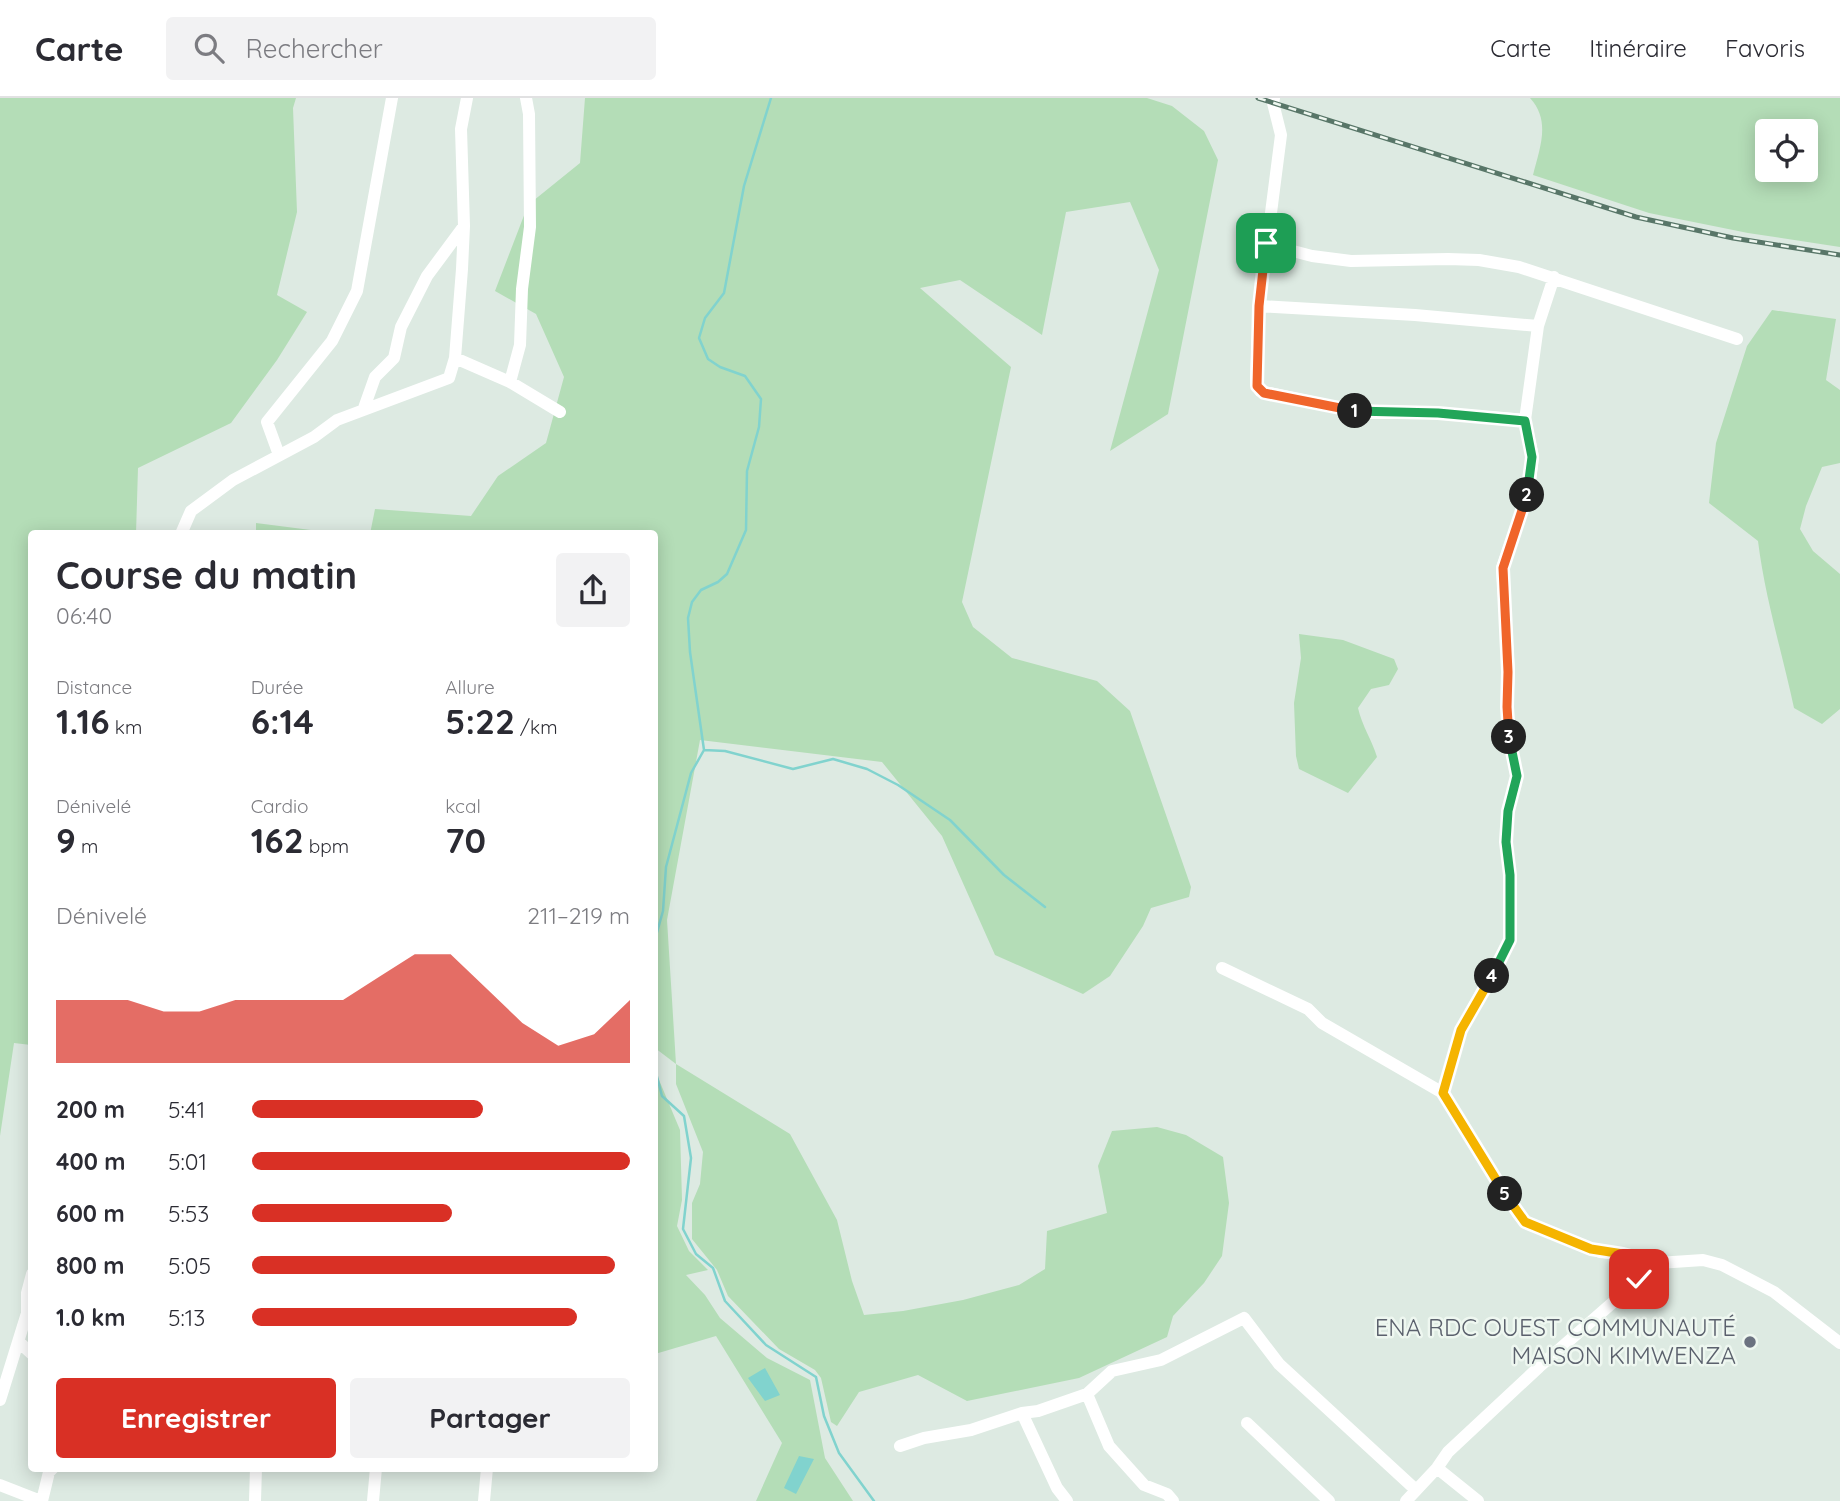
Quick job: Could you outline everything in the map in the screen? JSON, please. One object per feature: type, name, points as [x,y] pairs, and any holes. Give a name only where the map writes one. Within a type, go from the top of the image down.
[{"type":"street","points":[[279,455],[267,422],[332,341],[357,290],[392,98]]},
{"type":"street","points":[[183,530],[191,511],[233,480],[314,437],[337,420],[449,378],[454,358],[464,226],[461,129],[467,98]]},
{"type":"street","points":[[510,382],[520,345],[522,289],[530,227],[529,114],[526,98]]},
{"type":"street","points":[[1274,98],[1281,135],[1259,306],[1256,381],[1260,391],[1364,413],[1438,413],[1525,421]]},
{"type":"street","points":[[364,408],[375,377],[394,358],[401,327],[427,276],[464,226]]},
{"type":"street","points":[[1266,243],[1312,256],[1351,261],[1479,260],[1519,267],[1737,339]]},
{"type":"street","points":[[1443,1093],[1461,1030],[1510,940],[1510,875],[1506,842],[1508,811],[1517,776],[1507,718],[1508,672],[1503,568],[1529,490],[1532,457],[1525,421],[1538,326],[1554,277]]},
{"type":"street","points":[[1259,306],[1415,315],[1538,326]]},
{"type":"street","points":[[454,358],[510,382],[560,412]]},
{"type":"street","points":[[1222,968],[1308,1009],[1322,1023],[1443,1093],[1491,1173],[1525,1222],[1591,1249],[1658,1263],[1703,1260],[1722,1265],[1774,1292],[1840,1343]]},
{"type":"street","points":[[1406,1501],[1448,1452],[1491,1411],[1658,1263]]},
{"type":"street","points":[[0,1399],[19,1342],[28,1303]]},
{"type":"street","points":[[900,1446],[924,1438],[971,1430],[1087,1394],[1112,1371],[1161,1360],[1244,1318],[1279,1364],[1416,1490]]},
{"type":"street","points":[[19,1342],[28,1350]]},
{"type":"street","points":[[1087,1394],[1109,1446],[1144,1485],[1167,1494],[1173,1501]]},
{"type":"street","points":[[1022,1413],[1057,1488],[1067,1501]]},
{"type":"street","points":[[1247,1423],[1329,1501]]},
{"type":"street","points":[[1437,1468],[1478,1501]]},
{"type":"street","points":[[0,1485],[42,1501],[49,1472]]},
{"type":"street","points":[[255,1501],[256,1472]]},
{"type":"street","points":[[373,1501],[376,1472]]},
{"type":"street","points":[[484,1501],[487,1472]]},
{"type":"green space","points":[[0,98],[296,98],[293,108],[297,212],[277,295],[307,312],[277,360],[231,423],[138,468],[136,530],[28,530],[28,1045],[14,1043],[0,1136]]},
{"type":"green space","points":[[585,98],[1147,98],[1172,106],[1204,131],[1218,160],[1168,414],[1110,451],[1159,270],[1130,202],[1066,212],[1042,335],[960,280],[920,288],[1011,367],[962,602],[973,627],[1012,658],[1097,681],[1130,711],[1191,887],[1189,897],[1151,908],[1143,926],[1110,976],[1083,994],[995,955],[942,836],[882,762],[700,740],[667,920],[676,1064],[658,1050],[658,530],[371,530],[375,509],[471,516],[498,476],[546,443],[564,377],[536,314],[495,291],[528,205],[580,163]]},
{"type":"green space","points":[[1530,98],[1840,98],[1840,247],[1748,233],[1649,213],[1533,175],[1542,135],[1540,116]]},
{"type":"green space","points":[[1772,310],[1836,319],[1826,380],[1840,390],[1840,463],[1822,467],[1800,529],[1813,551],[1840,574],[1840,709],[1822,724],[1794,708],[1769,604],[1758,541],[1709,503],[1716,443],[1747,346]]},
{"type":"green space","points":[[256,523],[311,530],[256,530]]},
{"type":"green space","points":[[1299,634],[1343,640],[1394,659],[1398,669],[1389,685],[1371,689],[1358,708],[1377,757],[1348,793],[1299,769],[1294,703],[1301,658]]},
{"type":"green space","points":[[676,1064],[790,1134],[837,1220],[852,1281],[864,1315],[963,1300],[1019,1285],[1045,1269],[1047,1231],[1107,1213],[1098,1166],[1112,1131],[1157,1127],[1186,1135],[1223,1157],[1229,1203],[1222,1256],[1204,1283],[1173,1316],[1167,1337],[1079,1378],[967,1401],[918,1375],[859,1392],[837,1426],[831,1422],[821,1378],[815,1370],[779,1349],[728,1296],[717,1270],[692,1239],[692,1203],[700,1184],[703,1152],[676,1084]]},
{"type":"green space","points":[[658,1078],[680,1130],[682,1200],[677,1226],[689,1251],[708,1270],[686,1275],[705,1295],[720,1318],[767,1358],[810,1380],[825,1458],[853,1501],[756,1501],[782,1443],[716,1336],[658,1353]]},
{"type":"water","points":[[765,1368],[780,1395],[765,1401],[748,1378]]},
{"type":"water","points":[[799,1456],[814,1459],[796,1494],[784,1488]]},
{"type":"waterway","points":[[658,929],[663,911],[666,867],[691,773],[704,750],[690,652],[688,618],[692,602],[701,590],[727,574],[746,530],[747,471],[759,427],[761,399],[745,376],[720,367],[708,359],[699,338],[705,318],[724,293],[744,186],[771,98]]},
{"type":"waterway","points":[[704,750],[725,751],[793,769],[833,759],[867,769],[898,785],[950,820],[1004,875],[1045,907]]},
{"type":"waterway","points":[[658,1080],[662,1096],[684,1116],[691,1158],[683,1229],[696,1254],[713,1268],[725,1301],[766,1345],[816,1377],[824,1416],[839,1453],[874,1501]]},
{"type":"railway","points":[[1258,98],[1636,217],[1733,238],[1840,255]]},
{"type":"place","name":"ENA RDC OUEST COMMUNAUTÉ MAISON KIMWENZA","points":[[1750,1342]]},
{"type":"route","points":[[1266,243],[1259,306],[1256,381],[1260,391],[1364,413],[1438,413],[1525,421],[1532,457],[1529,490],[1503,568],[1509,741],[1517,776],[1508,811],[1506,842],[1510,875],[1510,940],[1461,1030],[1443,1093],[1485,1163],[1525,1222],[1600,1252],[1623,1254],[1658,1263],[1639,1279]]}]
